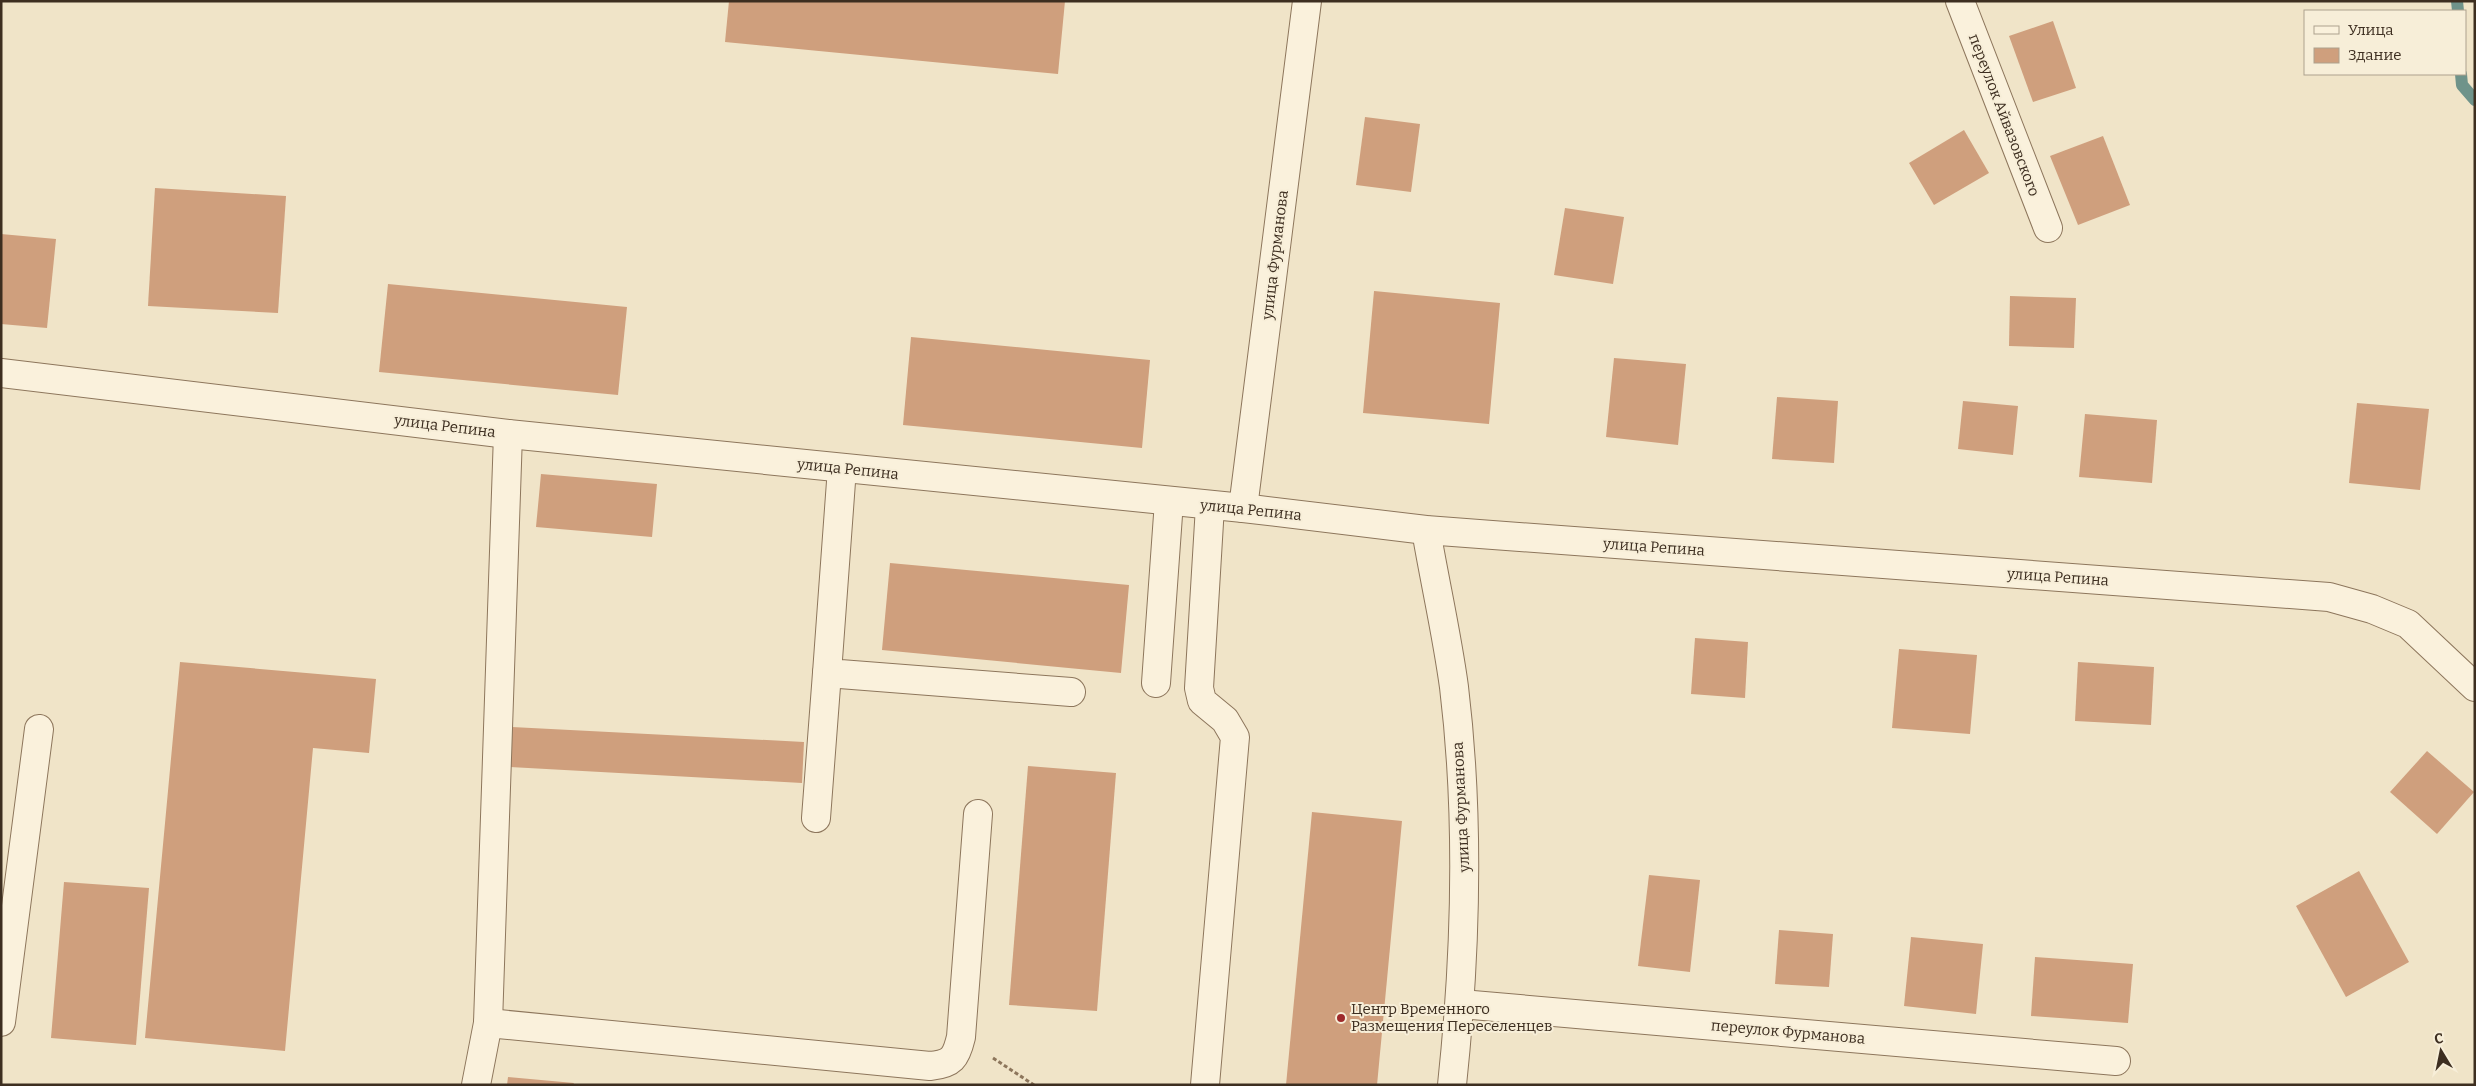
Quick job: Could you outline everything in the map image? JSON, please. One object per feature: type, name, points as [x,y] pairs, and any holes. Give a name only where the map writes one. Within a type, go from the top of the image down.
[{"type":"street","name":"улица Фурманова","points":[[1243,508],[1308,1]]},
{"type":"street","name":"переулок Айвазовского","points":[[1960,1],[2048,228]]},
{"type":"street","name":"улица Репина","points":[[1,373],[508,434],[1243,508],[1426,530],[2329,597],[2372,609],[2408,624],[2475,687]]},
{"type":"street","points":[[476,1085],[488,1024],[508,434]]},
{"type":"street","points":[[816,818],[842,468]]},
{"type":"street","points":[[1156,682],[1169,501]]},
{"type":"street","points":[[1205,1085],[1235,737],[1226,720],[1202,701],[1199,688],[1210,506]]},
{"type":"street","name":"улица Фурманова","points":[[1426,530],[1454,687],[1465,840],[1461,1004],[1452,1085]]},
{"type":"street","points":[[827,673],[1071,692]]},
{"type":"street","points":[[2,1012],[39,728]]},
{"type":"street","points":[[488,1024],[930,1066],[943,1065],[957,1054],[961,1037],[978,814]]},
{"type":"street","name":"переулок Фурманова","points":[[1461,1004],[2116,1061]]},
{"type":"path","points":[[961,1037],[1034,1085]]},
{"type":"building","points":[[729,1],[1065,1],[1058,74],[725,42]]},
{"type":"building","points":[[2053,21],[2076,88],[2033,102],[2009,36]]},
{"type":"building","points":[[1365,117],[1420,124],[1411,192],[1356,185]]},
{"type":"building","points":[[1964,130],[1989,173],[1934,205],[1909,163]]},
{"type":"building","points":[[2103,136],[2130,205],[2078,225],[2050,156]]},
{"type":"building","points":[[155,188],[286,196],[278,313],[148,306]]},
{"type":"building","points":[[1565,208],[1624,217],[1613,284],[1554,275]]},
{"type":"building","points":[[1,234],[56,239],[47,328],[1,324]]},
{"type":"building","points":[[388,284],[627,307],[618,395],[379,372]]},
{"type":"building","points":[[1374,291],[1500,303],[1489,424],[1363,413]]},
{"type":"building","points":[[2010,296],[2076,298],[2074,348],[2009,346]]},
{"type":"building","points":[[911,337],[1150,360],[1142,448],[903,425]]},
{"type":"building","points":[[1614,358],[1686,364],[1678,445],[1606,437]]},
{"type":"building","points":[[1777,397],[1838,401],[1834,463],[1772,459]]},
{"type":"building","points":[[1963,401],[2018,406],[2013,455],[1958,449]]},
{"type":"building","points":[[2357,403],[2429,409],[2420,490],[2349,483]]},
{"type":"building","points":[[2085,414],[2157,420],[2152,483],[2079,477]]},
{"type":"building","points":[[541,474],[657,484],[652,537],[536,527]]},
{"type":"building","points":[[890,563],[1129,585],[1121,673],[882,650]]},
{"type":"building","points":[[1695,638],[1748,642],[1745,698],[1691,694]]},
{"type":"building","points":[[1899,649],[1977,655],[1970,734],[1892,728]]},
{"type":"building","points":[[180,662],[376,679],[369,753],[313,748],[285,1051],[145,1038]]},
{"type":"building","points":[[2078,662],[2154,667],[2151,725],[2075,721]]},
{"type":"building","points":[[512,727],[804,742],[802,783],[510,767]]},
{"type":"building","points":[[2427,751],[2474,792],[2437,834],[2390,792]]},
{"type":"building","points":[[1028,766],[1116,773],[1097,1011],[1009,1005]]},
{"type":"building","points":[[1312,812],[1402,821],[1377,1085],[1286,1085]]},
{"type":"building","points":[[2359,871],[2409,962],[2346,997],[2296,906]]},
{"type":"building","points":[[1649,875],[1700,880],[1690,972],[1638,966]]},
{"type":"building","points":[[64,882],[149,888],[136,1045],[51,1038]]},
{"type":"building","points":[[1779,930],[1833,934],[1829,987],[1775,984]]},
{"type":"building","points":[[1911,937],[1983,944],[1976,1014],[1904,1006]]},
{"type":"building","points":[[2035,957],[2133,964],[2128,1023],[2031,1016]]},
{"type":"building","points":[[508,1077],[574,1083],[573,1085],[507,1085]]},
{"type":"waterway","points":[[2457,1],[2458,10]]},
{"type":"waterway","points":[[2461,75],[2462,85],[2475,100]]},
{"type":"place","name":"Центр Временного Размещения Переселенцев","points":[[1341,1018]]}]
